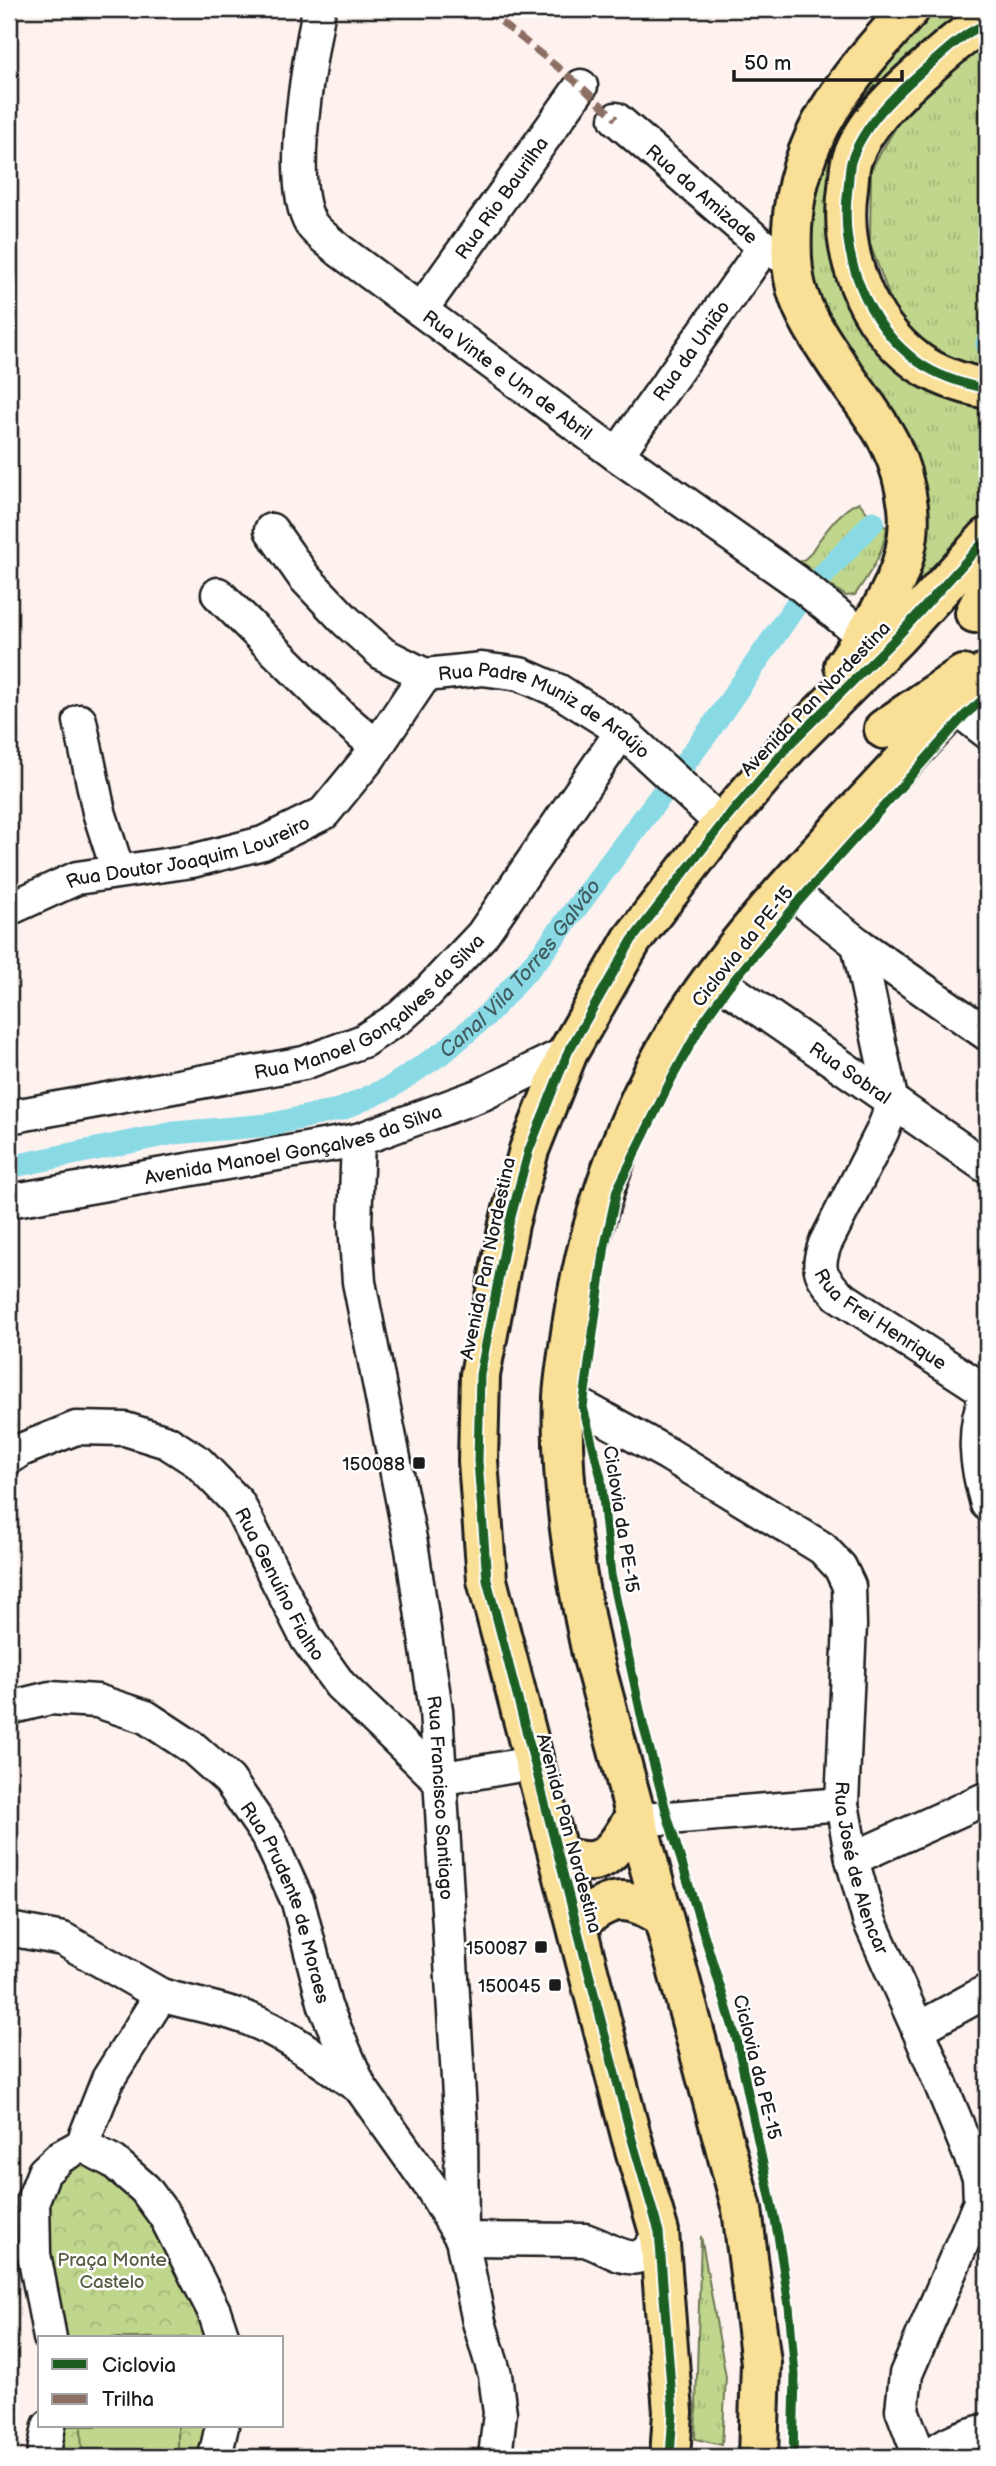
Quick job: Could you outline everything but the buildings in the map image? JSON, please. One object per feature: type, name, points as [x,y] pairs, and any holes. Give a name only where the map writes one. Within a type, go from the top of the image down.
[{"type":"highway","points":[[873,644],[884,605],[899,571],[906,540],[908,508],[899,465],[891,442],[809,320],[777,254],[805,157],[821,121],[841,91],[910,9]]},
{"type":"highway","points":[[987,24],[950,48],[918,75],[887,105],[867,130],[851,162],[845,208],[849,248],[867,304],[885,331],[919,362],[950,379],[987,389]]},
{"type":"highway","name":"Avenida Pan Nordestina","points":[[670,2457],[673,2412],[659,2231],[631,2136],[487,1580],[478,1461],[480,1375],[509,1224],[525,1162],[568,1052],[632,940],[722,824],[873,644],[987,538]]},
{"type":"highway","points":[[884,729],[987,660]]},
{"type":"highway","points":[[758,2457],[761,2363],[742,2209],[634,1818],[578,1590],[565,1475],[563,1396],[576,1293],[611,1168],[662,1059],[687,1016],[786,888],[987,672]]},
{"type":"highway","points":[[559,1857],[592,1861],[602,1858],[619,1841],[634,1818]]},
{"type":"highway","points":[[577,1924],[592,1911],[612,1900],[631,1901],[646,1906],[661,1916]]},
{"type":"street","name":"Rua Vinte e Um de Abril","points":[[319,9],[304,90],[301,168],[304,204],[312,225],[339,250],[617,455],[806,589],[873,644]]},
{"type":"street","name":"Rua Rio Baurilha","points":[[421,310],[581,86]]},
{"type":"street","name":"Rua da Amizade","points":[[616,119],[777,254]]},
{"type":"street","name":"Rua da União","points":[[617,455],[777,254]]},
{"type":"street","name":"Rua Padre Muniz de Araújo","points":[[271,530],[304,577],[346,621],[383,654],[425,675],[482,669],[520,674],[559,691],[622,730],[722,824]]},
{"type":"street","points":[[218,594],[341,716],[377,747]]},
{"type":"street","name":"Rua Doutor Joaquim Loureiro","points":[[9,909],[77,878],[192,862],[262,843],[324,813],[377,747],[425,675]]},
{"type":"street","points":[[956,705],[987,732]]},
{"type":"street","points":[[80,721],[97,801],[118,871]]},
{"type":"street","name":"Rua Manoel Gonçalves da Silva","points":[[9,1117],[304,1063],[363,1041],[400,1017],[428,992],[482,935],[622,730]]},
{"type":"street","points":[[786,888],[858,944],[987,1034]]},
{"type":"street","name":"Rua Frei Henrique","points":[[858,944],[891,1098],[882,1132],[818,1262],[822,1277],[838,1295],[987,1392]]},
{"type":"street","name":"Rua Sobral","points":[[714,978],[987,1167]]},
{"type":"street","name":"Avenida Manoel Gonçalves da Silva","points":[[9,1201],[358,1140],[483,1094],[568,1052]]},
{"type":"street","name":"Rua Francisco Santiago","points":[[358,1140],[355,1224],[359,1282],[416,1575],[436,1710],[438,1779],[461,2129],[462,2239],[479,2322],[495,2375],[500,2413],[495,2457]]},
{"type":"street","points":[[987,1392],[977,1419],[978,1473],[987,1504]]},
{"type":"street","name":"Rua José de Alencar","points":[[563,1396],[668,1454],[822,1548],[840,1567],[849,1586],[850,1625],[842,1804],[852,1859],[869,1920],[918,2029],[979,2177],[984,2201],[906,2374],[902,2410],[920,2457]]},
{"type":"street","name":"Rua Genuíno Fialho","points":[[9,1458],[21,1450],[76,1428],[125,1429],[167,1442],[198,1462],[238,1503],[307,1639],[340,1685],[438,1779]]},
{"type":"street","name":"Rua Prudente de Moraes","points":[[9,1708],[50,1698],[97,1701],[122,1709],[146,1717],[192,1748],[229,1780],[269,1838],[298,1902],[325,2006],[360,2087],[431,2187],[462,2239]]},
{"type":"street","points":[[438,1779],[533,1763]]},
{"type":"street","points":[[852,1859],[987,1798]]},
{"type":"street","points":[[634,1818],[668,1818],[842,1804]]},
{"type":"street","points":[[9,1929],[63,1938],[161,1995],[247,2018],[277,2032],[360,2087]]},
{"type":"street","points":[[918,2029],[987,1991]]},
{"type":"street","points":[[50,2336],[34,2254],[33,2200],[44,2172],[60,2157],[82,2145],[108,2080],[161,1995]]},
{"type":"street","points":[[82,2145],[114,2162],[145,2189],[164,2216],[214,2311],[222,2336]]},
{"type":"street","points":[[462,2239],[585,2240],[630,2259],[644,2255],[654,2244],[659,2231]]},
{"type":"street","points":[[43,2457],[49,2428]]},
{"type":"street","points":[[215,2457],[222,2428]]},
{"type":"street","points":[[929,2457],[942,2445],[987,2430]]},
{"type":"green space","points":[[925,9],[987,9],[841,162],[870,329],[987,400],[987,516],[886,628],[917,548],[849,366],[796,258],[815,151]]},
{"type":"green space","points":[[987,39],[987,374],[957,365],[922,344],[897,316],[870,244],[871,169],[902,117]]},
{"type":"green space","points":[[859,502],[869,515],[887,528],[882,548],[871,571],[855,595],[846,596],[798,563],[805,559],[841,514]]},
{"type":"green space","name":"Praça Monte Castelo","points":[[81,2151],[144,2192],[214,2336],[61,2336],[38,2237],[53,2169]]},
{"type":"green space","points":[[701,2236],[726,2377],[722,2445],[695,2439]]},
{"type":"green space","points":[[59,2428],[212,2428],[205,2457],[53,2457]]},
{"type":"green space","points":[[81,2428],[178,2428],[178,2457],[82,2457]]},
{"type":"waterway","name":"Canal Vila Torres Galvão","points":[[9,1167],[174,1133],[268,1125],[342,1109],[391,1087],[445,1051],[488,1014],[541,955],[709,731],[798,602],[873,522]]},
{"type":"marked path","points":[[485,9],[581,86],[616,119]]},
{"type":"cycle path","points":[[987,24],[948,49],[905,87],[873,122],[851,162],[846,213],[852,261],[870,307],[883,328],[899,346],[934,372],[987,389]]},
{"type":"cycle path","points":[[670,2457],[673,2412],[659,2232],[631,2136],[487,1580],[478,1461],[480,1375],[509,1224],[529,1150],[568,1052],[632,940],[722,824],[791,743],[897,637],[987,538]]},
{"type":"cycle path","name":"Ciclovia da PE-15","points":[[793,2457],[795,2375],[789,2306],[778,2235],[737,2041],[668,1818],[643,1724],[611,1575],[601,1478],[583,1407],[605,1245],[617,1190],[703,1022],[728,987],[800,900],[965,715],[987,696]]},
{"type":"place","name":"150088","points":[[419,1463]]},
{"type":"place","name":"150087","points":[[541,1947]]},
{"type":"place","name":"150045","points":[[555,1985]]}]
